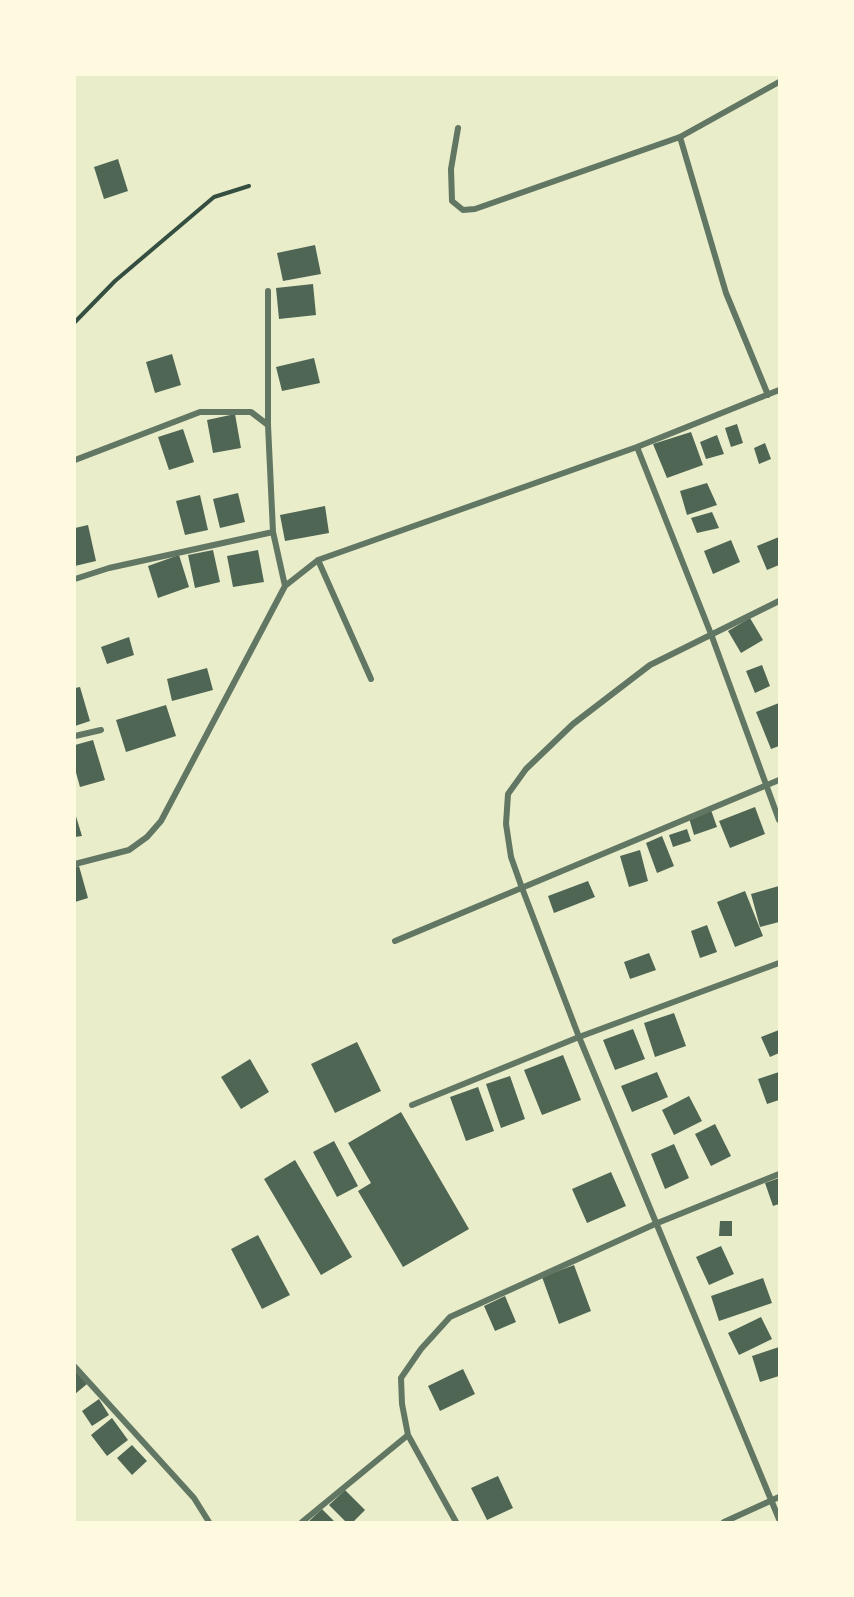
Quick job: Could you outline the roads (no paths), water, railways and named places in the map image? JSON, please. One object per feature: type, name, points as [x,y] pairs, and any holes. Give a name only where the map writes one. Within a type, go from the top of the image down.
[{"type":"street","points":[[458,128],[452,169],[452,201],[463,210],[475,209],[680,137],[779,82]]},
{"type":"street","points":[[680,137],[726,293],[768,395]]},
{"type":"street","points":[[268,291],[268,424],[273,532],[285,586]]},
{"type":"street","points":[[75,864],[129,850],[147,837],[161,821],[285,586],[318,560],[637,447],[779,390]]},
{"type":"street","points":[[75,460],[200,412],[251,412],[268,424]]},
{"type":"street","points":[[637,447],[711,634],[779,820]]},
{"type":"street","points":[[75,579],[109,568],[273,532]]},
{"type":"street","points":[[318,560],[371,679]]},
{"type":"street","points":[[779,601],[650,665],[573,724],[526,769],[507,794],[506,824],[511,857],[579,1037],[779,1519]]},
{"type":"street","points":[[75,736],[101,730]]},
{"type":"street","points":[[395,941],[779,780]]},
{"type":"street","points":[[412,1105],[579,1037],[779,963]]},
{"type":"street","points":[[456,1522],[408,1435],[402,1404],[401,1378],[421,1349],[450,1317],[655,1224],[779,1174]]},
{"type":"street","points":[[75,1367],[194,1498],[209,1522]]},
{"type":"street","points":[[302,1522],[408,1435]]},
{"type":"street","points":[[724,1522],[779,1497]]}]
